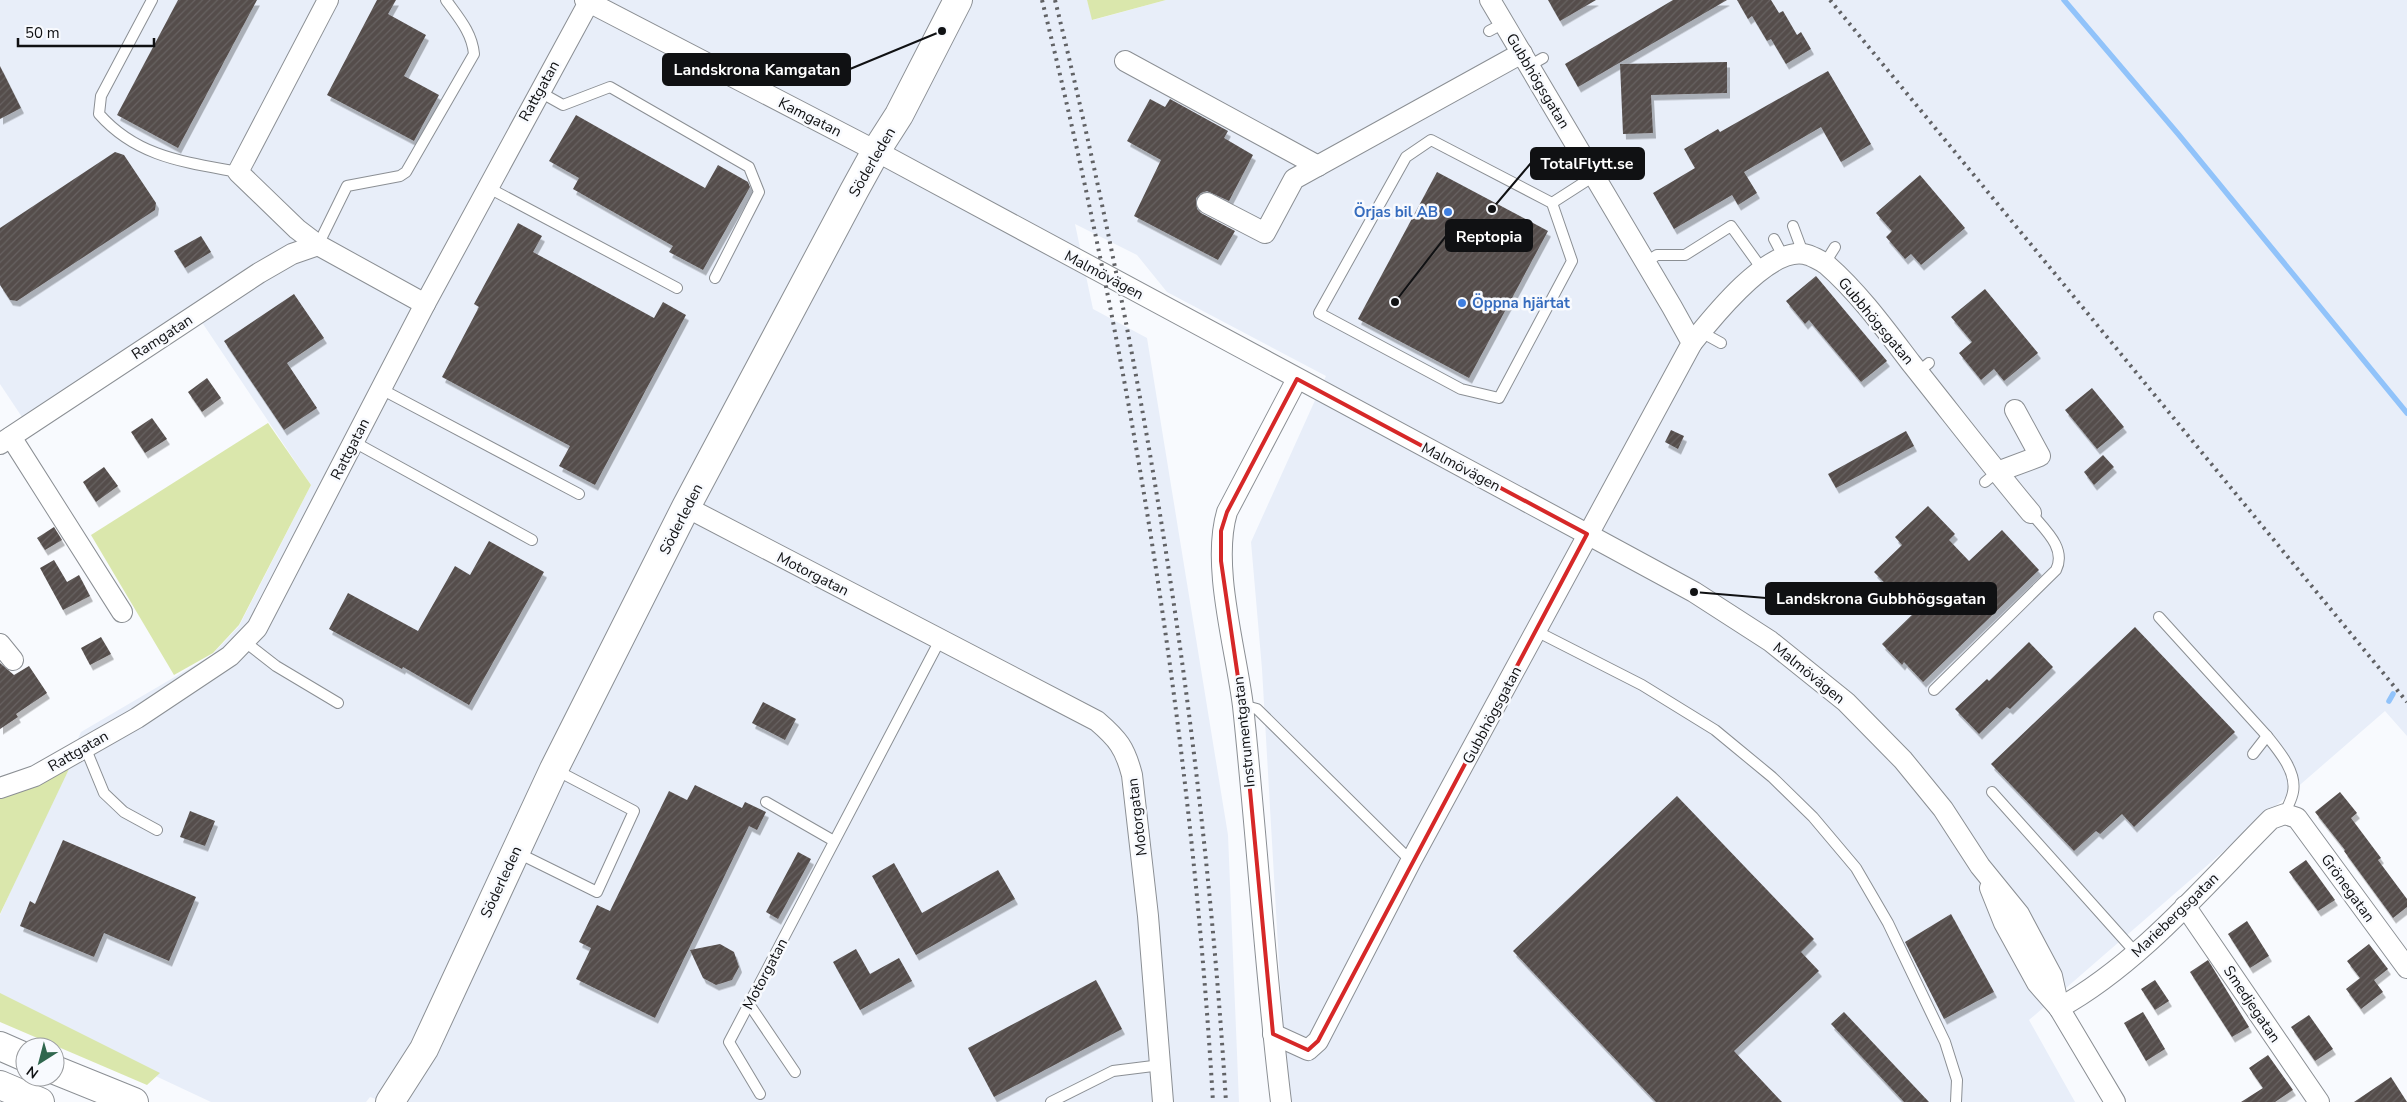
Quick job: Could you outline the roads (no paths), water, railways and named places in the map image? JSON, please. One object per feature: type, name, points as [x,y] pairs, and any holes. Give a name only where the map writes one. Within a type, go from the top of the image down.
[{"type":"street","points":[[328,0],[238,172],[297,229],[318,245],[425,304]]},
{"type":"street","name":"Söderleden","points":[[390,1102],[424,1049],[554,769],[686,507],[876,151],[899,115],[958,0]]},
{"type":"street","name":"Gubbhögsgatan","points":[[1490,0],[1496,27],[1531,59],[1594,164],[1646,262],[1696,337]]},
{"type":"street","name":"Kamgatan","points":[[587,1],[876,151]]},
{"type":"street","name":"Rattgatan","points":[[0,788],[35,776],[137,718],[230,656],[257,628],[425,304],[587,1]]},
{"type":"street","points":[[1207,203],[1265,233],[1294,179],[1531,59]]},
{"type":"street","points":[[1125,61],[1318,166]]},
{"type":"street","name":"Malmövägen","points":[[876,151],[1694,592],[1770,641],[1846,702],[1904,760],[1943,809],[1980,866],[2004,923],[2037,983],[2059,1008],[2115,1102]]},
{"type":"street","name":"Ramgatan","points":[[122,612],[5,440],[259,273],[292,254],[318,245]]},
{"type":"street","name":"Gubbhögsgatan","points":[[1273,1034],[1308,1050],[1318,1041],[1411,862],[1483,732],[1587,534],[1696,337],[1744,283],[1762,270],[1793,256],[1830,255],[1924,367],[1991,477],[2010,500],[2032,513]]},
{"type":"street","name":"Instrumentgatan","points":[[1281,1102],[1242,705],[1221,560],[1221,532],[1227,512],[1297,379]]},
{"type":"street","points":[[1991,477],[2040,456],[2015,410]]},
{"type":"street","name":"Motorgatan","points":[[686,507],[1097,721],[1117,738],[1127,754],[1134,794],[1163,1102]]},
{"type":"street","points":[[0,644],[13,660]]},
{"type":"street","name":"Mariebergsgatan","points":[[2059,1008],[2082,996],[2122,966],[2185,906],[2271,819],[2285,814]]},
{"type":"street","name":"Grönegatan","points":[[2285,814],[2297,818],[2407,968]]},
{"type":"street","name":"Smedjegatan","points":[[2185,906],[2319,1102]]},
{"type":"street","points":[[0,1046],[15,1053]]},
{"type":"street","name":"Söderleden","points":[[410,1102],[424,1049]]},
{"type":"street","points":[[65,1074],[134,1102]]},
{"type":"street","points":[[0,1085],[40,1102]]},
{"type":"lane","points":[[152,0],[100,96],[99,114],[113,130],[133,143],[166,158],[238,172]]},
{"type":"lane","points":[[318,245],[347,186],[400,176],[406,172],[474,54],[473,43],[469,33],[446,0]]},
{"type":"lane","points":[[538,91],[563,105],[610,88],[749,167],[759,192],[715,278]]},
{"type":"lane","points":[[1431,140],[1552,203],[1572,261],[1499,398],[1461,389],[1320,313],[1406,157],[1431,140]]},
{"type":"lane","points":[[1552,203],[1594,164]]},
{"type":"lane","points":[[487,187],[677,288]]},
{"type":"lane","points":[[1646,262],[1658,255],[1685,255],[1731,226],[1762,270]]},
{"type":"lane","points":[[1793,226],[1793,256]]},
{"type":"lane","points":[[1774,240],[1793,256]]},
{"type":"lane","points":[[1696,337],[1721,343]]},
{"type":"lane","points":[[381,389],[579,494]]},
{"type":"lane","points":[[354,442],[532,540]]},
{"type":"lane","points":[[1934,690],[2056,570],[2059,553],[2054,542],[2032,513]]},
{"type":"lane","points":[[2159,617],[2268,736],[2283,758],[2292,776],[2294,791],[2285,814]]},
{"type":"lane","points":[[1536,631],[1642,685],[1715,730],[1772,778],[1813,817],[1856,868],[1888,922],[1945,1042],[1957,1080],[1956,1102]]},
{"type":"lane","name":"Motorgatan","points":[[760,1094],[729,1042],[940,640]]},
{"type":"lane","points":[[244,641],[276,666],[338,703]]},
{"type":"lane","points":[[1242,705],[1258,709],[1411,862]]},
{"type":"lane","points":[[2253,754],[2268,736]]},
{"type":"lane","points":[[85,747],[104,793],[124,812],[157,830]]},
{"type":"lane","points":[[515,851],[597,892],[634,811],[554,769]]},
{"type":"lane","points":[[1992,792],[2136,953]]},
{"type":"lane","points":[[766,802],[834,841]]},
{"type":"lane","points":[[749,1004],[795,1072]]},
{"type":"lane","points":[[1051,1102],[1113,1071],[1161,1065]]},
{"type":"waterway","points":[[2064,0],[2179,135],[2407,413]]},
{"type":"waterway","points":[[2389,701],[2393,694]]},
{"type":"railway","points":[[1042,0],[1103,272],[1153,547],[1173,685],[1190,824],[1213,1102]]},
{"type":"railway","points":[[1055,0],[1116,272],[1165,547],[1185,685],[1202,824],[1216,963],[1226,1102]]},
{"type":"railway","points":[[1830,0],[2407,702]]},
{"type":"place","name":"Landskrona Kamgatan","points":[[942,31]]},
{"type":"place","name":"TotalFlytt.se","points":[[1492,209]]},
{"type":"place","name":"Örjas bil AB","points":[[1448,212]]},
{"type":"place","name":"Reptopia","points":[[1395,302]]},
{"type":"place","name":"Öppna hjärtat","points":[[1462,303]]},
{"type":"place","name":"Landskrona Gubbhögsgatan","points":[[1694,592]]}]
